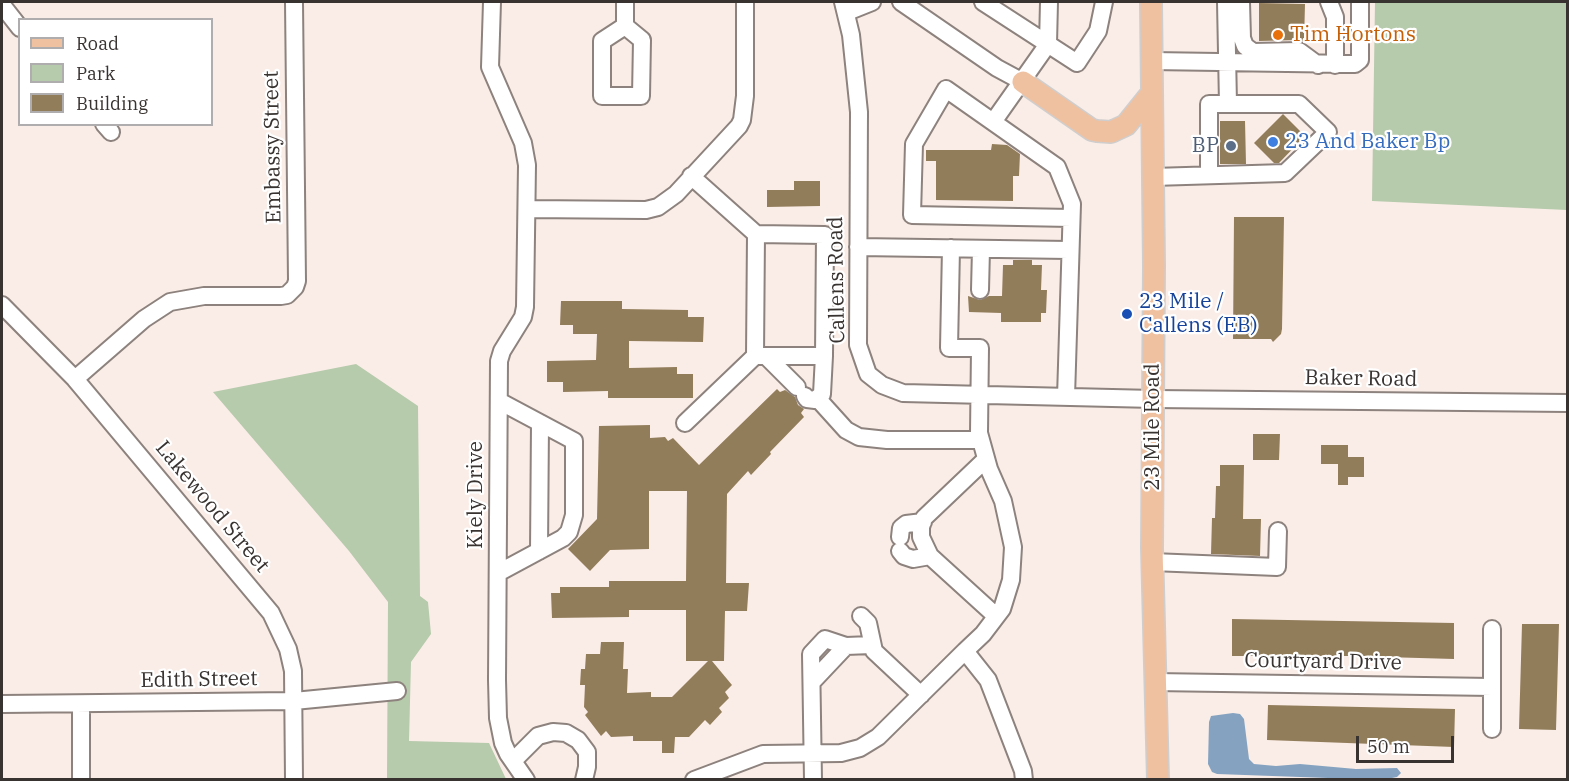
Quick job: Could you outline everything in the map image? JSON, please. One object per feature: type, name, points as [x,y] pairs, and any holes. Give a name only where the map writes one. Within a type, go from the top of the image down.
[{"type":"main road","name":"23 Mile Road","points":[[1151,2],[1154,399],[1152,562],[1158,780]]},
{"type":"main road","points":[[1023,82],[1097,132],[1111,132],[1126,125],[1151,94]]},
{"type":"street","name":"Embassy Street","points":[[75,379],[144,319],[170,302],[204,296],[280,296],[292,291],[297,281],[294,2]]},
{"type":"street","name":"Kiely Drive","points":[[492,2],[490,66],[526,153],[525,307],[523,317],[502,351],[499,362],[498,573],[498,718],[503,743],[526,780]]},
{"type":"street","points":[[625,2],[625,26]]},
{"type":"street","points":[[527,209],[646,210],[667,202],[739,126],[742,120],[745,96],[745,2]]},
{"type":"street","points":[[845,7],[872,2]]},
{"type":"street","points":[[902,2],[997,68],[1023,82]]},
{"type":"street","points":[[983,2],[1077,63],[1098,31],[1104,2]]},
{"type":"street","points":[[993,122],[1048,44],[1049,2]]},
{"type":"street","points":[[1226,2],[1228,104]]},
{"type":"street","points":[[1241,2],[1242,38],[1245,46],[1253,52],[1299,51],[1327,65]]},
{"type":"street","points":[[1327,65],[1335,16],[1329,2]]},
{"type":"street","points":[[1151,61],[1355,64],[1360,60],[1360,2]]},
{"type":"street","points":[[2,5],[18,25]]},
{"type":"street","name":"Callens Road","points":[[845,7],[851,35],[860,112],[858,345],[868,374],[882,385],[903,393],[1154,399]]},
{"type":"street","points":[[1066,397],[1072,204],[1057,168],[946,89],[914,144],[912,215],[1071,218]]},
{"type":"street","points":[[1152,177],[1285,173],[1328,132],[1299,104],[1209,105],[1209,175]]},
{"type":"street","points":[[691,176],[756,234],[825,234],[822,394],[806,394]]},
{"type":"street","points":[[756,234],[761,356],[846,430],[859,437],[887,440],[981,440]]},
{"type":"street","points":[[858,247],[1069,250]]},
{"type":"street","points":[[693,780],[764,754],[841,753],[860,748],[878,737],[921,695],[983,634],[1002,609],[1011,580],[1012,547],[1003,501],[986,459],[979,433],[980,348],[949,348],[951,248]]},
{"type":"street","points":[[980,290],[981,249]]},
{"type":"street","name":"Lakewood Street","points":[[2,305],[75,379],[271,613],[291,660],[294,701],[294,780]]},
{"type":"street","points":[[685,423],[761,356],[824,356]]},
{"type":"street","name":"Baker Road","points":[[1154,399],[1568,403]]},
{"type":"street","points":[[498,573],[563,538],[569,532],[574,515],[574,441],[499,401]]},
{"type":"street","points":[[539,552],[540,423]]},
{"type":"street","points":[[986,459],[924,518],[921,537],[930,556],[996,616]]},
{"type":"street","points":[[923,522],[906,524],[901,528],[900,544],[904,556],[913,560],[930,556]]},
{"type":"street","points":[[1152,562],[1277,567],[1278,531]]},
{"type":"street","points":[[861,616],[868,623],[874,651],[921,695]]},
{"type":"street","points":[[1492,628],[1492,729]]},
{"type":"street","points":[[813,780],[811,654],[825,639],[846,646],[872,645]]},
{"type":"street","points":[[965,651],[988,680],[1023,771],[1024,780]]},
{"type":"street","name":"Courtyard Drive","points":[[1154,682],[1492,687]]},
{"type":"street","name":"Edith Street","points":[[2,704],[81,705],[294,701],[398,691]]},
{"type":"street","points":[[81,705],[81,780]]},
{"type":"street","points":[[513,761],[538,736],[560,732],[573,736],[584,746],[591,770]]},
{"type":"green space","points":[[1375,2],[1567,2],[1567,210],[1372,201]]},
{"type":"green space","points":[[356,364],[418,406],[420,596],[428,602],[431,634],[411,662],[409,741],[489,743],[506,779],[387,779],[388,602],[349,551],[213,392]]},
{"type":"water","points":[[1240,714],[1244,719],[1249,759],[1254,764],[1276,766],[1300,764],[1356,769],[1397,768],[1401,773],[1397,777],[1387,779],[1217,774],[1212,772],[1208,764],[1209,722],[1211,716]]},
{"type":"building","points":[[1259,3],[1305,4],[1304,42],[1299,40],[1259,41]]},
{"type":"building","points":[[1283,114],[1305,136],[1279,163],[1274,163],[1254,143]]},
{"type":"building","points":[[1220,121],[1245,121],[1246,164],[1220,164]]},
{"type":"building","points":[[992,144],[1007,145],[1020,154],[1019,176],[1013,176],[1013,201],[936,200],[936,161],[926,161],[926,150],[991,150]]},
{"type":"building","points":[[794,181],[820,181],[820,206],[767,207],[767,190],[794,190]]},
{"type":"building","points":[[1234,217],[1284,217],[1282,329],[1281,334],[1273,342],[1271,339],[1233,339]]},
{"type":"building","points":[[1013,260],[1032,260],[1032,265],[1042,265],[1041,290],[1047,290],[1046,313],[1041,313],[1041,322],[1001,322],[1001,313],[969,312],[968,296],[980,300],[989,296],[1002,296],[1003,265],[1013,265]]},
{"type":"building","points":[[561,301],[622,301],[622,309],[688,310],[688,317],[704,317],[703,342],[629,341],[629,368],[677,367],[677,374],[693,374],[693,398],[608,398],[608,391],[563,392],[563,382],[547,382],[547,361],[596,360],[597,334],[573,334],[573,325],[560,325]]},
{"type":"building","points":[[777,389],[780,392],[785,390],[795,397],[798,405],[804,409],[801,413],[804,417],[751,475],[748,471],[727,494],[726,583],[749,583],[747,611],[725,611],[724,661],[712,661],[732,685],[725,692],[729,698],[719,708],[722,712],[710,725],[705,720],[689,737],[675,737],[674,753],[662,753],[662,741],[633,741],[633,736],[611,737],[606,731],[601,736],[585,715],[588,712],[584,707],[585,685],[580,685],[581,669],[585,669],[586,654],[600,654],[601,642],[624,642],[623,669],[628,669],[627,693],[651,692],[651,697],[672,697],[708,661],[686,661],[686,610],[629,610],[629,617],[552,618],[551,593],[560,593],[560,587],[609,587],[609,581],[686,581],[687,491],[649,491],[649,549],[610,550],[590,571],[568,549],[597,519],[599,426],[650,425],[650,438],[665,437],[668,441],[673,438],[699,465]]},
{"type":"building","points":[[1253,434],[1280,434],[1279,460],[1253,460]]},
{"type":"building","points":[[1321,445],[1348,445],[1348,457],[1364,457],[1364,477],[1348,477],[1348,485],[1338,485],[1338,464],[1321,464]]},
{"type":"building","points":[[1220,465],[1244,465],[1243,519],[1261,519],[1260,556],[1211,554],[1212,518],[1215,518],[1216,486],[1220,486]]},
{"type":"building","points":[[1232,619],[1454,623],[1454,659],[1232,656]]},
{"type":"building","points":[[1522,624],[1559,624],[1556,730],[1519,729]]},
{"type":"building","points":[[1268,705],[1455,709],[1454,747],[1267,740]]},
{"type":"place","name":"Tim Hortons","points":[[1278,35]]},
{"type":"place","name":"23 And Baker Bp","points":[[1273,142]]},
{"type":"place","name":"BP","points":[[1231,146]]},
{"type":"place","name":"23 Mile / Callens (EB)","points":[[1127,314]]}]
